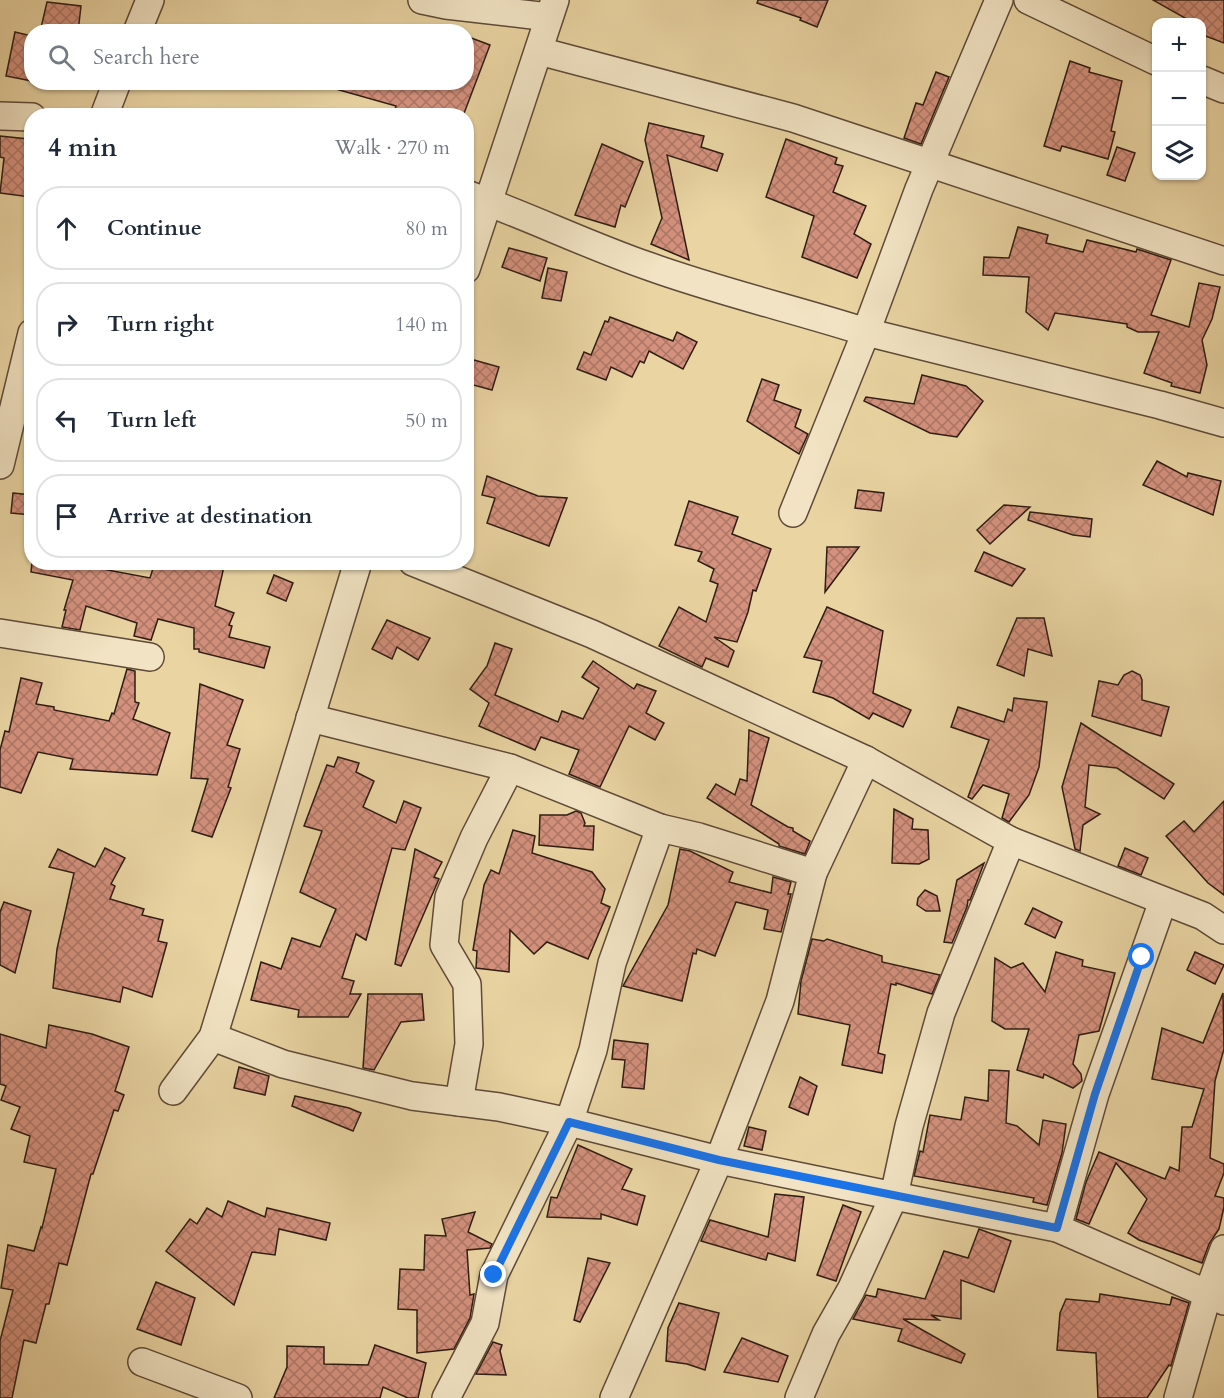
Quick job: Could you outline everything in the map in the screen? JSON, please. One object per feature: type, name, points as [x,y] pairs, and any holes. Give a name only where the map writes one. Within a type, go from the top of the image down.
[{"type":"street","points":[[140,24],[150,0]]},
{"type":"street","points":[[422,0],[446,5],[552,8],[539,51],[477,198],[474,217]]},
{"type":"street","points":[[793,513],[866,332],[929,164],[999,0]]},
{"type":"street","points":[[1028,0],[1152,59]]},
{"type":"street","points":[[539,51],[793,118],[1224,261]]},
{"type":"street","points":[[1206,82],[1224,89]]},
{"type":"street","points":[[107,108],[114,90]]},
{"type":"street","points":[[0,116],[24,117]]},
{"type":"street","points":[[477,198],[647,266],[748,299],[866,332],[1224,423]]},
{"type":"street","points":[[0,465],[24,366]]},
{"type":"street","points":[[173,1091],[213,1037],[356,570]]},
{"type":"street","points":[[433,570],[592,634],[866,760],[1011,841],[1203,916],[1224,930]]},
{"type":"street","points":[[0,633],[150,657]]},
{"type":"street","points":[[310,718],[510,768],[660,828],[699,837],[813,873]]},
{"type":"street","points":[[614,1398],[719,1160],[780,1001],[813,873],[866,760]]},
{"type":"street","points":[[459,1102],[470,1044],[467,984],[444,945],[449,897],[474,838],[510,768]]},
{"type":"street","points":[[446,1398],[485,1323],[494,1275],[569,1122],[593,1050],[612,963],[660,828]]},
{"type":"street","points":[[799,1398],[826,1334],[851,1290],[894,1196],[909,1126],[941,1014],[1011,841]]},
{"type":"street","points":[[1057,1228],[1095,1094],[1163,901]]},
{"type":"street","points":[[213,1037],[283,1064],[412,1096],[499,1107],[569,1122],[719,1160],[1057,1228],[1216,1297]]},
{"type":"street","points":[[1178,1398],[1216,1297],[1224,1249]]},
{"type":"street","points":[[142,1362],[238,1398]]},
{"type":"building","points":[[758,0],[828,0],[817,27],[800,20],[801,18],[757,3]]},
{"type":"building","points":[[1153,0],[1224,0],[1224,43],[1206,36],[1206,18],[1185,18]]},
{"type":"building","points":[[47,2],[81,6],[79,24],[42,24]]},
{"type":"building","points":[[15,32],[24,34],[24,79],[6,76]]},
{"type":"building","points":[[474,39],[490,45],[474,87]]},
{"type":"building","points":[[1070,61],[1090,68],[1089,72],[1122,81],[1111,131],[1115,132],[1108,159],[1062,146],[1060,151],[1044,146]]},
{"type":"building","points":[[936,72],[949,77],[921,144],[904,138],[916,103],[923,105]]},
{"type":"building","points":[[339,90],[473,90],[466,108],[395,108],[396,106]]},
{"type":"building","points":[[649,123],[704,136],[701,147],[723,154],[717,171],[667,155],[689,260],[651,244],[662,218],[645,140]]},
{"type":"building","points":[[0,136],[24,139],[24,196],[0,193],[4,158],[0,157]]},
{"type":"building","points":[[786,139],[837,158],[835,164],[843,166],[833,192],[866,206],[854,234],[871,244],[857,278],[802,257],[814,216],[766,197]]},
{"type":"building","points":[[602,144],[643,162],[625,207],[621,205],[615,227],[575,215]]},
{"type":"building","points":[[1117,147],[1135,153],[1125,181],[1107,175]]},
{"type":"building","points":[[1018,227],[1048,235],[1046,243],[1083,252],[1087,240],[1136,252],[1137,249],[1171,260],[1151,315],[1189,327],[1199,283],[1220,287],[1212,319],[1202,340],[1207,365],[1200,393],[1171,386],[1172,383],[1144,373],[1159,332],[1138,332],[1127,327],[1127,324],[1055,313],[1048,330],[1026,312],[1029,277],[983,275],[984,257],[1009,258]]},
{"type":"building","points":[[509,248],[547,258],[540,281],[502,267]]},
{"type":"building","points":[[548,268],[567,272],[561,301],[542,298]]},
{"type":"building","points":[[610,317],[673,341],[677,332],[697,342],[683,369],[649,351],[644,363],[640,361],[632,377],[611,367],[606,380],[577,369],[584,352],[591,355],[605,321],[608,322]]},
{"type":"building","points":[[474,360],[499,367],[492,390],[474,385]]},
{"type":"building","points":[[922,375],[966,386],[983,401],[957,437],[930,433],[864,401],[866,397],[914,404]]},
{"type":"building","points":[[762,379],[779,385],[774,400],[801,410],[795,427],[808,434],[799,454],[747,421]]},
{"type":"building","points":[[1157,461],[1187,477],[1188,473],[1221,481],[1213,515],[1143,485]]},
{"type":"building","points":[[487,476],[538,496],[567,498],[549,546],[487,523],[495,498],[482,495]]},
{"type":"building","points":[[858,490],[884,493],[881,511],[855,508]]},
{"type":"building","points":[[13,493],[24,494],[24,514],[11,513]]},
{"type":"building","points":[[689,501],[738,517],[732,534],[771,549],[756,591],[753,590],[737,642],[714,637],[734,651],[728,667],[706,658],[702,667],[659,646],[679,607],[706,622],[718,584],[710,581],[714,569],[698,561],[702,552],[675,545]]},
{"type":"building","points":[[1004,505],[1030,507],[990,544],[977,530]]},
{"type":"building","points":[[1030,512],[1092,519],[1090,537],[1073,535],[1028,520]]},
{"type":"building","points":[[827,547],[859,547],[825,592]]},
{"type":"building","points":[[984,552],[1025,569],[1012,586],[975,571]]},
{"type":"building","points":[[31,570],[107,570],[150,578],[152,570],[223,570],[215,606],[234,613],[229,625],[232,626],[229,637],[270,647],[264,668],[199,652],[199,649],[194,649],[194,628],[158,619],[151,640],[134,636],[137,623],[86,606],[80,630],[62,627],[66,610],[64,610],[73,580],[31,572]]},
{"type":"building","points":[[274,575],[293,583],[286,601],[267,593]]},
{"type":"building","points":[[827,607],[883,631],[873,693],[911,710],[903,727],[873,713],[869,719],[833,698],[813,692],[822,661],[804,657]]},
{"type":"building","points":[[1017,618],[1044,618],[1052,656],[1028,649],[1024,676],[997,665]]},
{"type":"building","points":[[387,620],[430,638],[418,660],[397,647],[392,659],[372,649]]},
{"type":"building","points":[[495,643],[512,649],[495,695],[558,722],[562,711],[583,719],[599,688],[582,677],[593,661],[634,689],[637,684],[656,691],[646,713],[664,723],[655,740],[629,726],[600,787],[569,774],[579,750],[541,737],[535,750],[479,726],[489,703],[470,689],[487,666]]},
{"type":"building","points":[[127,669],[135,671],[135,702],[139,703],[133,719],[170,733],[157,775],[70,769],[73,759],[38,752],[21,793],[0,787],[0,750],[5,731],[9,732],[21,678],[42,683],[36,704],[109,721],[112,713],[114,714]]},
{"type":"building","points":[[1132,671],[1140,675],[1142,680],[1142,700],[1169,707],[1161,736],[1092,716],[1099,681],[1118,685],[1124,675]]},
{"type":"building","points":[[200,684],[243,700],[227,745],[240,749],[228,787],[231,788],[212,837],[192,831],[208,779],[191,778]]},
{"type":"building","points":[[1014,698],[1047,702],[1039,767],[1029,795],[1009,822],[1002,818],[1009,794],[983,785],[972,799],[968,797],[989,740],[951,727],[958,707],[1004,722],[1008,709],[1012,711]]},
{"type":"building","points":[[1081,723],[1174,784],[1164,799],[1117,768],[1089,765],[1085,807],[1100,814],[1083,825],[1080,851],[1075,849],[1062,787]]},
{"type":"building","points":[[749,730],[769,738],[751,805],[793,828],[793,831],[810,841],[805,854],[779,846],[707,798],[716,784],[735,795],[740,779],[747,781]]},
{"type":"building","points":[[338,757],[359,763],[356,772],[374,781],[363,807],[396,823],[404,801],[421,808],[405,850],[392,848],[366,940],[356,934],[342,978],[354,981],[350,994],[361,994],[348,1017],[298,1017],[299,1010],[251,1000],[261,962],[281,969],[292,938],[320,947],[336,909],[300,892],[322,831],[304,826],[327,765],[334,767]]},
{"type":"building","points":[[1224,801],[1224,895],[1208,883],[1166,836],[1184,821],[1194,832]]},
{"type":"building","points":[[894,809],[913,819],[912,829],[928,830],[929,859],[919,864],[892,863]]},
{"type":"building","points":[[576,811],[581,813],[584,826],[594,826],[593,850],[539,845],[540,815],[567,815]]},
{"type":"building","points":[[513,830],[535,836],[532,853],[592,872],[605,889],[601,903],[610,907],[588,959],[547,942],[534,954],[510,930],[509,972],[476,968],[477,951],[473,950],[484,885],[491,870],[499,874]]},
{"type":"building","points":[[105,848],[125,858],[111,884],[115,886],[110,899],[144,909],[142,915],[163,920],[158,941],[167,943],[152,997],[123,987],[120,1002],[53,988],[57,949],[74,873],[49,867],[58,849],[95,867]]},
{"type":"building","points":[[1125,848],[1148,858],[1141,875],[1118,866]]},
{"type":"building","points":[[415,849],[442,862],[434,877],[439,879],[401,966],[395,964]]},
{"type":"building","points":[[680,849],[690,851],[733,872],[729,882],[771,893],[773,877],[791,882],[788,894],[791,894],[781,932],[764,929],[768,910],[736,902],[715,956],[697,949],[696,954],[693,953],[682,1001],[623,986],[668,905]]},
{"type":"building","points":[[984,863],[952,943],[944,942],[957,880]]},
{"type":"building","points":[[925,890],[937,896],[940,911],[926,911],[917,905],[918,898]]},
{"type":"building","points":[[4,902],[31,911],[15,973],[0,965],[0,912]]},
{"type":"building","points":[[1033,908],[1062,922],[1055,938],[1025,924]]},
{"type":"building","points":[[812,939],[824,941],[827,939],[882,956],[882,962],[940,975],[932,994],[896,983],[896,985],[891,984],[878,1053],[885,1055],[882,1073],[842,1065],[850,1025],[798,1014],[801,981]]},
{"type":"building","points":[[1056,952],[1083,960],[1082,966],[1115,973],[1099,1031],[1079,1035],[1073,1064],[1081,1074],[1082,1081],[1073,1088],[1044,1074],[1043,1078],[1017,1070],[1029,1029],[1005,1029],[992,1021],[995,958],[1011,968],[1023,963],[1045,992]]},
{"type":"building","points":[[1195,952],[1224,965],[1215,984],[1187,970]]},
{"type":"building","points":[[1223,993],[1224,1049],[1215,1081],[1210,1158],[1224,1164],[1224,1173],[1215,1196],[1224,1198],[1224,1207],[1219,1229],[1209,1244],[1202,1263],[1139,1240],[1128,1233],[1147,1199],[1116,1163],[1089,1224],[1076,1219],[1086,1182],[1099,1152],[1165,1179],[1170,1167],[1179,1171],[1182,1127],[1192,1127],[1204,1089],[1152,1079],[1162,1028],[1203,1043]]},
{"type":"building","points":[[368,994],[422,994],[424,1020],[401,1022],[374,1070],[363,1068]]},
{"type":"building","points":[[49,1025],[92,1034],[129,1047],[115,1091],[124,1095],[118,1111],[114,1110],[93,1174],[91,1174],[67,1265],[59,1263],[36,1343],[24,1340],[12,1398],[0,1398],[0,1341],[13,1290],[1,1288],[8,1245],[34,1251],[56,1169],[24,1162],[30,1136],[11,1129],[20,1107],[1,1100],[6,1086],[0,1084],[0,1034],[46,1048]]},
{"type":"building","points":[[614,1040],[648,1044],[644,1089],[622,1087],[625,1060],[612,1059]]},
{"type":"building","points":[[239,1067],[269,1076],[265,1095],[234,1088]]},
{"type":"building","points":[[989,1070],[1009,1071],[1006,1123],[1017,1126],[1039,1145],[1043,1120],[1066,1124],[1062,1153],[1047,1205],[1033,1202],[1034,1198],[914,1176],[920,1151],[923,1152],[930,1115],[961,1120],[965,1097],[988,1101]]},
{"type":"building","points":[[800,1077],[817,1086],[808,1115],[789,1107]]},
{"type":"building","points":[[295,1096],[349,1108],[361,1113],[353,1131],[292,1106]]},
{"type":"building","points":[[749,1127],[766,1131],[762,1150],[744,1146]]},
{"type":"building","points":[[578,1145],[632,1169],[622,1189],[645,1196],[637,1225],[601,1214],[601,1219],[547,1217],[551,1197],[557,1198]]},
{"type":"building","points":[[775,1194],[804,1197],[795,1261],[768,1253],[766,1260],[701,1241],[710,1220],[768,1237]]},
{"type":"building","points":[[228,1201],[265,1217],[267,1208],[330,1223],[326,1240],[279,1229],[275,1255],[252,1252],[234,1305],[166,1251],[190,1219],[197,1224],[207,1208],[222,1217]]},
{"type":"building","points":[[843,1205],[861,1212],[836,1281],[817,1275]]},
{"type":"building","points":[[475,1212],[468,1232],[492,1244],[490,1248],[467,1250],[470,1295],[474,1294],[470,1318],[454,1349],[417,1353],[417,1310],[398,1309],[400,1269],[424,1270],[425,1235],[446,1236],[442,1219]]},
{"type":"building","points":[[979,1229],[1011,1241],[994,1292],[961,1280],[961,1319],[931,1315],[939,1320],[903,1319],[965,1354],[961,1363],[898,1341],[902,1329],[853,1319],[866,1295],[876,1297],[878,1289],[925,1299],[944,1251],[968,1258]]},
{"type":"building","points":[[588,1258],[610,1263],[580,1322],[574,1320]]},
{"type":"building","points":[[156,1282],[195,1298],[181,1345],[137,1329]]},
{"type":"building","points":[[1100,1294],[1170,1305],[1172,1297],[1189,1303],[1171,1366],[1169,1365],[1147,1398],[1098,1398],[1096,1353],[1057,1350],[1060,1313],[1066,1299],[1099,1302]]},
{"type":"building","points":[[679,1303],[719,1313],[705,1370],[666,1361],[668,1328]]},
{"type":"building","points":[[742,1338],[788,1356],[778,1382],[724,1372]]},
{"type":"building","points":[[493,1342],[502,1345],[500,1351],[506,1375],[476,1374]]},
{"type":"building","points":[[375,1345],[426,1363],[418,1398],[408,1398],[383,1387],[380,1398],[274,1398],[287,1367],[287,1346],[324,1347],[324,1364],[368,1365]]},
{"type":"route","points":[[494,1275],[569,1122],[719,1160],[1057,1228],[1095,1094],[1142,957]]}]
